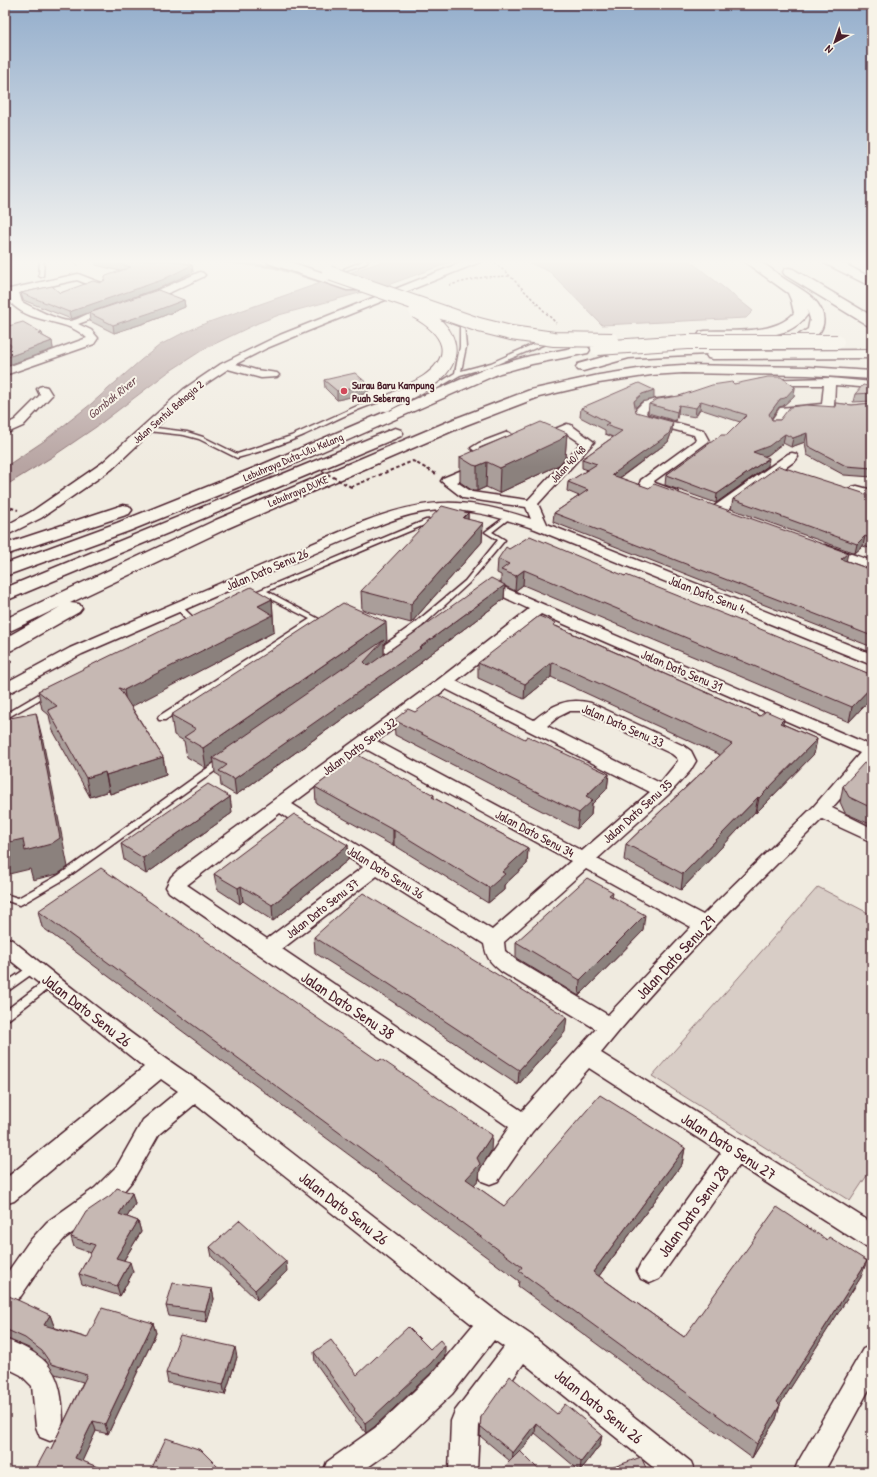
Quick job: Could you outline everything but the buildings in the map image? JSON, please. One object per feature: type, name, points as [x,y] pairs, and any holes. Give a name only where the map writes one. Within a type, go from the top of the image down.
[{"type":"highway","points":[[5,550],[158,506],[346,424],[386,404],[423,383],[438,372],[446,360],[448,349],[448,337],[441,329]]},
{"type":"highway","points":[[495,329],[511,333],[554,339],[592,340],[734,334],[770,331],[776,329]]},
{"type":"highway","points":[[734,334],[750,329]]},
{"type":"highway","points":[[816,329],[798,340],[752,348],[655,351],[628,354],[577,369],[631,359],[682,355],[872,354]]},
{"type":"highway","points":[[837,342],[858,341]]},
{"type":"highway","name":"Lebuhraya Duta-Ulu Kelang","points":[[5,570],[55,551],[158,506],[264,470],[495,370],[530,360],[583,350],[637,344],[706,342],[837,342]]},
{"type":"highway","points":[[837,342],[872,343]]},
{"type":"highway","points":[[599,379],[624,370],[662,364],[696,362],[837,364],[872,362]]},
{"type":"highway","points":[[599,379],[666,370],[702,369],[748,376],[872,380]]},
{"type":"highway","points":[[748,376],[832,377],[872,375]]},
{"type":"highway","points":[[518,384],[545,377]]},
{"type":"highway","name":"Lebuhraya DUKE","points":[[5,626],[222,524],[460,422],[535,393],[599,379]]},
{"type":"highway","name":"Lebuhraya DUKE","points":[[5,595],[494,393]]},
{"type":"highway","points":[[5,646],[62,615],[88,597],[106,579]]},
{"type":"street","points":[[5,372],[90,342],[93,338],[87,332],[80,329]]},
{"type":"street","name":"Jalan Sentul Bahagia 2","points":[[5,532],[36,515],[107,466],[193,388],[246,353],[304,329]]},
{"type":"street","points":[[227,365],[263,376],[273,375]]},
{"type":"street","points":[[828,406],[832,377],[872,385]]},
{"type":"street","points":[[5,430],[19,423],[46,395],[43,389]]},
{"type":"street","points":[[687,396],[674,401],[648,404],[640,411],[641,417],[699,433],[703,441],[648,478],[647,483],[650,486],[688,500]]},
{"type":"street","points":[[775,424],[784,411],[822,408],[828,406],[842,407]]},
{"type":"street","name":"Jalan 40/48","points":[[530,445],[567,428],[588,442],[531,504]]},
{"type":"street","points":[[718,510],[792,457]]},
{"type":"street","points":[[491,459],[448,481],[468,495],[531,504],[541,527]]},
{"type":"street","points":[[856,490],[872,494]]},
{"type":"street","points":[[703,505],[732,516]]},
{"type":"street","name":"Jalan Dato Senu 26","points":[[5,689],[76,651],[178,606],[395,515],[422,507],[445,506],[471,508],[541,527]]},
{"type":"street","name":"Jalan Dato Senu 4","points":[[541,527],[872,660]]},
{"type":"street","points":[[813,545],[872,566]]},
{"type":"street","name":"Jalan Dato Senu 31","points":[[494,587],[539,608],[872,752]]},
{"type":"street","name":"Jalan Dato Senu 32","points":[[178,882],[184,875],[445,682],[539,608]]},
{"type":"street","points":[[445,682],[662,791]]},
{"type":"street","name":"Jalan Dato Senu 33","points":[[536,727],[560,708],[567,705],[576,704],[585,706],[678,750],[685,755],[687,761]]},
{"type":"street","name":"Jalan Dato Senu 34","points":[[365,742],[705,925]]},
{"type":"street","name":"Jalan Dato Senu 29","points":[[490,1174],[524,1125],[610,1027],[705,925],[820,810],[872,752]]},
{"type":"street","name":"Jalan Dato Senu 35","points":[[584,859],[662,791],[684,767],[687,761]]},
{"type":"street","name":"Jalan Dato Senu 36","points":[[280,805],[493,940]]},
{"type":"street","points":[[820,810],[872,836]]},
{"type":"street","points":[[584,859],[493,940],[496,955],[509,966],[610,1027]]},
{"type":"street","name":"Jalan Dato Senu 37","points":[[267,950],[377,866]]},
{"type":"street","name":"Jalan Dato Senu 38","points":[[178,882],[176,888],[524,1125]]},
{"type":"street","name":"Jalan Dato Senu 26","points":[[5,945],[41,975],[160,1067],[195,1092],[491,1323],[522,1344],[681,1472]]},
{"type":"street","name":"Jalan Dato Senu 27","points":[[587,1055],[872,1237]]},
{"type":"street","points":[[5,1193],[160,1067]]},
{"type":"street","points":[[5,1293],[12,1287],[37,1251],[56,1230],[104,1196],[126,1173],[151,1127],[195,1092]]},
{"type":"street","name":"Jalan Dato Senu 28","points":[[650,1271],[736,1151]]},
{"type":"street","points":[[337,1472],[385,1438],[442,1384],[491,1323]]},
{"type":"street","points":[[463,1472],[465,1421],[522,1344]]},
{"type":"street","points":[[5,1352],[33,1368],[41,1377],[45,1386],[50,1427]]},
{"type":"street","points":[[808,1472],[872,1360]]},
{"type":"lane","points":[[458,374],[463,346],[462,329]]},
{"type":"lane","points":[[148,429],[185,433],[201,438],[237,456],[300,434],[339,415],[382,399],[429,391],[458,374],[493,364],[538,344],[573,335]]},
{"type":"lane","points":[[491,459],[478,453],[474,448],[508,434]]},
{"type":"lane","points":[[366,662],[418,625],[467,582],[502,540],[485,530],[508,517]]},
{"type":"lane","points":[[240,600],[428,521],[447,520]]},
{"type":"lane","points":[[162,718],[315,619],[261,591]]},
{"type":"lane","points":[[178,606],[195,620],[185,625]]},
{"type":"lane","points":[[5,717],[59,686]]},
{"type":"lane","points":[[5,897],[19,902],[62,876],[229,757]]},
{"type":"lane","points":[[5,988],[41,975]]},
{"type":"lane","points":[[5,1016],[41,975]]},
{"type":"path","points":[[565,329],[573,335]]},
{"type":"path","points":[[322,471],[351,487],[413,461],[448,481]]},
{"type":"shaded area","points":[[818,887],[872,915],[872,1168],[850,1201],[652,1076]]},
{"type":"water","name":"Gombak River","points":[[193,329],[246,329],[204,349],[167,373],[96,427],[52,457],[5,486],[5,467],[44,441],[91,404],[160,345]]},
{"type":"place","name":"Surau Baru Kampung Puah Seberang","points":[[344,391]]}]
